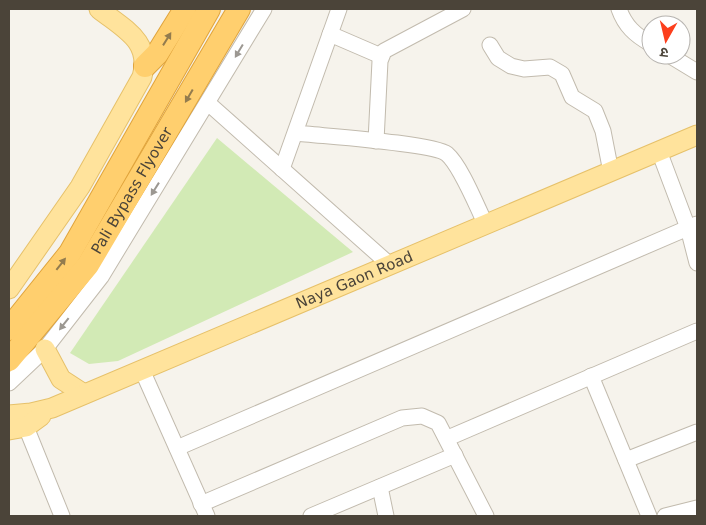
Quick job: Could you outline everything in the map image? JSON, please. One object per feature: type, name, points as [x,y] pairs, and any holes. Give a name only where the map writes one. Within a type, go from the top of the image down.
[{"type":"highway","points":[[146,66],[157,54],[185,9]]},
{"type":"highway","points":[[9,329],[70,253],[209,9]]},
{"type":"highway","name":"Pali Bypass Flyover","points":[[9,360],[88,265],[240,9]]},
{"type":"main road","points":[[9,289],[80,187],[142,77],[146,66],[142,46],[134,36],[99,9]]},
{"type":"main road","name":"Naya Gaon Road","points":[[9,416],[31,414],[52,408],[697,135]]},
{"type":"main road","points":[[45,349],[61,379],[84,394]]},
{"type":"main road","points":[[17,428],[52,408]]},
{"type":"street","points":[[9,383],[45,349],[101,277],[264,9]]},
{"type":"street","points":[[282,169],[339,9]]},
{"type":"street","points":[[376,141],[381,56],[393,45],[463,9]]},
{"type":"street","points":[[619,9],[625,24],[641,37]]},
{"type":"street","points":[[330,34],[381,56]]},
{"type":"street","points":[[490,45],[498,58],[511,66],[524,69],[550,67],[562,74],[572,97],[595,111],[603,131],[611,172]]},
{"type":"street","points":[[685,65],[697,72]]},
{"type":"street","points":[[208,103],[390,265]]},
{"type":"street","points":[[296,133],[437,149],[447,154],[455,162],[486,225]]},
{"type":"street","points":[[659,151],[693,226],[697,262]]},
{"type":"street","points":[[177,448],[693,226]]},
{"type":"street","points":[[448,438],[697,331]]},
{"type":"street","points":[[142,370],[204,510],[402,418],[411,416],[431,419],[438,423],[448,438],[486,516]]},
{"type":"street","points":[[591,376],[649,516]]},
{"type":"street","points":[[17,428],[62,516]]},
{"type":"street","points":[[626,460],[697,432]]},
{"type":"street","points":[[311,516],[455,455]]},
{"type":"street","points":[[380,487],[386,516]]},
{"type":"street","points":[[666,516],[697,508]]},
{"type":"green space","points":[[217,138],[353,252],[118,361],[89,364],[70,353]]}]
